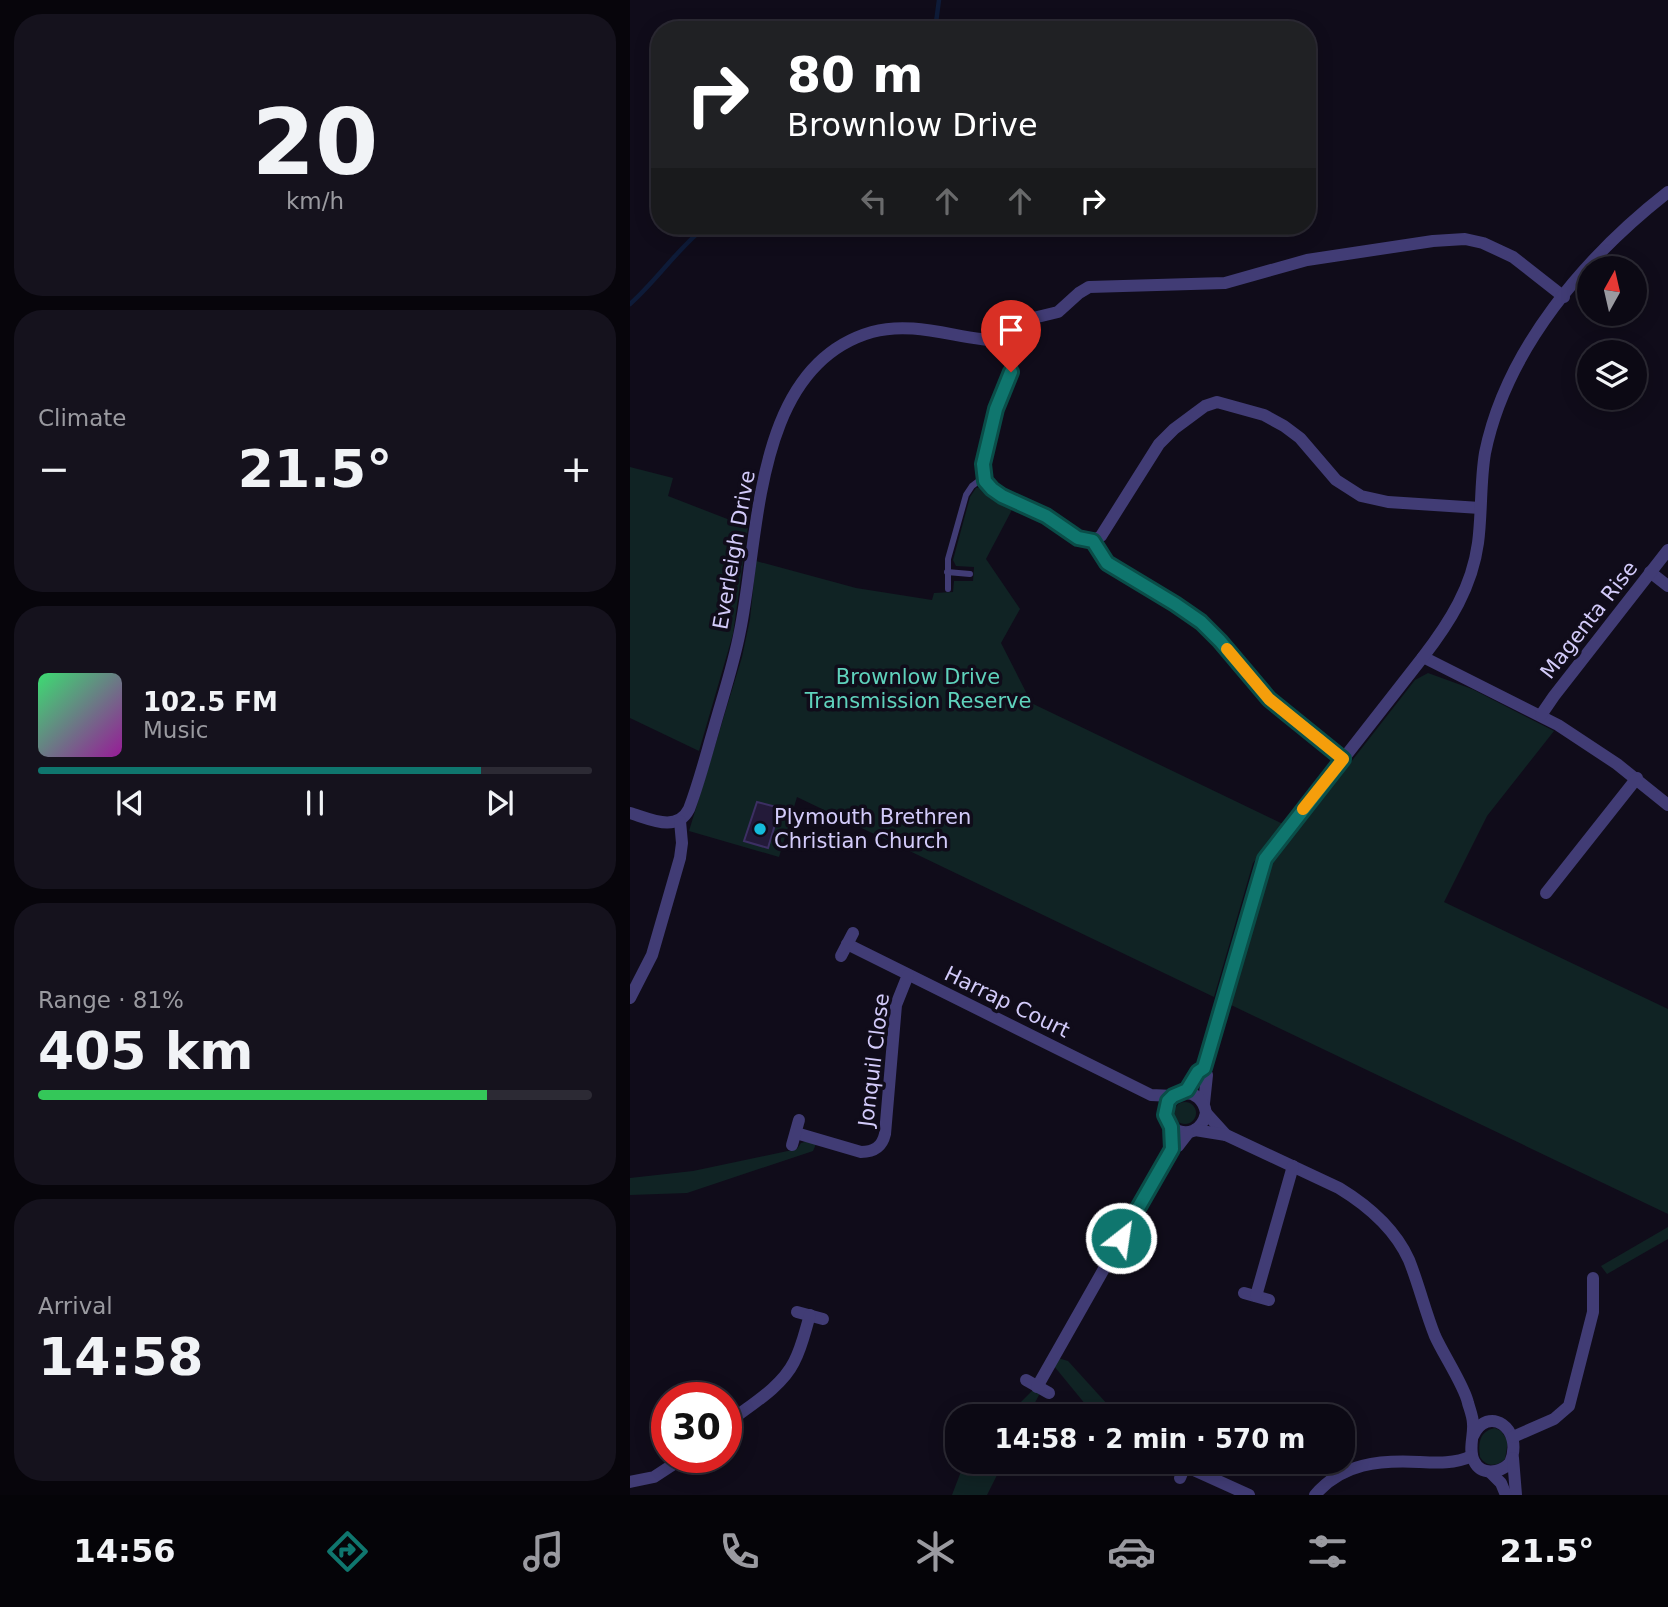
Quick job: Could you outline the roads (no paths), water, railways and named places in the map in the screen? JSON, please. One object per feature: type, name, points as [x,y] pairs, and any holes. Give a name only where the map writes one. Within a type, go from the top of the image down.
[{"type":"street","points":[[1037,1387],[1172,1149],[1171,1127],[1165,1115],[1166,1108],[1178,1094],[1191,1086],[1198,1072],[1204,1068],[1265,859],[1455,612],[1467,585],[1478,543],[1485,454],[1500,401],[1515,367],[1532,338],[1614,239],[1668,192]]},
{"type":"street","points":[[1343,759],[1275,704],[1201,622],[1107,563],[1093,541],[1078,538],[1046,516],[996,493],[984,477],[983,464],[996,409],[1011,372],[1012,357],[1007,339],[1029,320],[1058,313],[1088,287],[1225,283],[1307,260],[1444,240],[1474,241],[1504,252],[1564,297]]},
{"type":"street","name":"Everleigh Drive","points":[[680,821],[693,797],[738,640],[754,529],[771,457],[790,402],[803,379],[820,361],[838,348],[875,332],[912,328],[987,339],[1007,339]]},
{"type":"street","points":[[1093,541],[1105,532],[1151,454],[1165,437],[1205,406],[1217,402],[1264,415],[1284,426],[1300,438],[1336,480],[1361,496],[1388,502],[1480,508]]},
{"type":"street","name":"Magenta Rise","points":[[1541,715],[1668,550]]},
{"type":"street","points":[[1650,572],[1668,586]]},
{"type":"street","points":[[1423,657],[1541,715],[1598,750],[1668,805]]},
{"type":"street","points":[[1546,893],[1637,778]]},
{"type":"street","points":[[630,813],[665,823],[680,821],[682,843],[652,955],[630,998]]},
{"type":"street","name":"Harrap Court","points":[[847,944],[1151,1095],[1178,1094]]},
{"type":"street","name":"Jonquil Close","points":[[796,1133],[861,1152],[880,1153],[885,1134],[897,1005],[908,975]]},
{"type":"street","points":[[1172,1149],[1203,1123],[1207,1074],[1204,1068]]},
{"type":"street","points":[[1178,1094],[1195,1094],[1226,1135]]},
{"type":"street","name":"Harrap Court","points":[[1151,1095],[1165,1115]]},
{"type":"street","points":[[1171,1127],[1177,1131],[1226,1135],[1357,1199],[1386,1225],[1408,1258],[1435,1335],[1468,1401],[1473,1420],[1472,1456],[1478,1467],[1490,1472],[1502,1483],[1506,1495]]},
{"type":"street","points":[[1256,1296],[1293,1166]]},
{"type":"street","points":[[1513,1437],[1554,1419],[1569,1406],[1593,1312],[1593,1278]]},
{"type":"street","points":[[742,1412],[773,1388],[789,1371],[799,1352],[810,1315]]},
{"type":"street","points":[[1468,1401],[1494,1421],[1507,1427],[1513,1437],[1516,1495]]},
{"type":"street","points":[[1473,1436],[1481,1426],[1494,1421]]},
{"type":"street","points":[[1315,1495],[1336,1476],[1361,1465],[1388,1461],[1453,1463],[1472,1456]]},
{"type":"street","points":[[1490,1472],[1505,1468],[1513,1457]]},
{"type":"street","points":[[630,1482],[660,1473]]},
{"type":"street","points":[[1198,1474],[1249,1495]]},
{"type":"lane","points":[[948,589],[950,551],[966,495],[972,486],[984,477]]},
{"type":"lane","points":[[947,572],[970,574]]},
{"type":"waterway","points":[[936,21],[939,0]]},
{"type":"waterway","points":[[630,304],[696,235]]},
{"type":"place","name":"Plymouth Brethren Christian Church","points":[[760,829]]},
{"type":"park label","name":"Brownlow Drive Transmission Reserve","points":[[918,689]]}]
